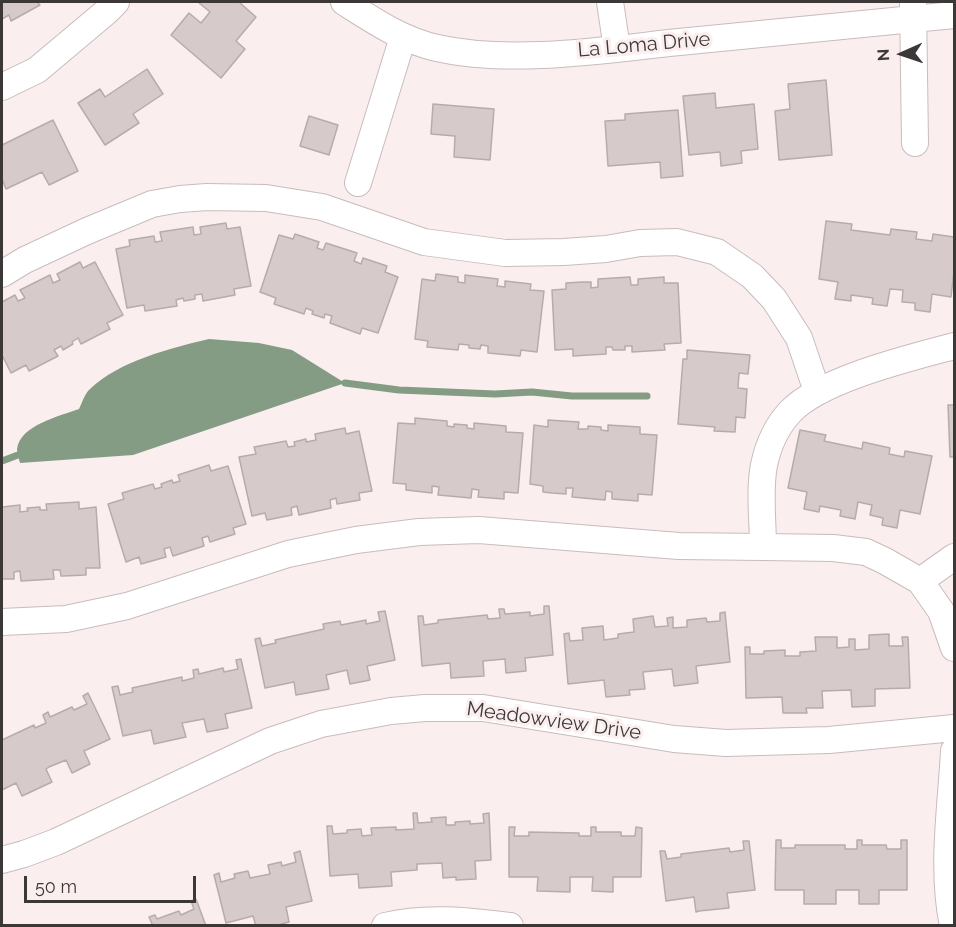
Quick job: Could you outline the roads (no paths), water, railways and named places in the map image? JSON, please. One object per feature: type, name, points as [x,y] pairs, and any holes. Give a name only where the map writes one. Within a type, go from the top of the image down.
[{"type":"street","points":[[2,87],[37,70],[116,2]]},
{"type":"street","name":"La Loma Drive","points":[[344,2],[403,37],[438,48],[515,56],[617,49],[914,10],[954,15]]},
{"type":"street","points":[[610,2],[617,49]]},
{"type":"street","points":[[914,10],[915,143]]},
{"type":"street","points":[[358,183],[403,37]]},
{"type":"street","points":[[2,274],[25,260],[87,231],[152,204],[207,197],[266,198],[322,207],[424,242],[505,253],[564,252],[606,249],[640,243],[677,242],[717,252],[752,276],[774,299],[799,338],[817,391]]},
{"type":"street","points":[[763,547],[764,466],[772,438],[790,412],[817,391],[911,357],[954,346]]},
{"type":"street","points":[[2,622],[66,619],[127,606],[288,554],[356,540],[419,532],[479,530],[679,546],[833,548],[866,552],[920,581],[941,611],[954,648]]},
{"type":"street","points":[[920,581],[954,557]]},
{"type":"street","name":"Meadowview Drive","points":[[2,860],[56,842],[270,741],[321,724],[391,711],[425,708],[483,708],[674,740],[726,743],[829,740],[954,728]]},
{"type":"street","points":[[953,926],[949,904],[948,874],[954,751]]},
{"type":"street","points":[[385,926],[408,920],[456,919],[510,926]]},
{"type":"waterway","points":[[345,383],[399,390],[495,394],[532,392],[572,396],[647,396]]},
{"type":"waterway","points":[[2,461],[18,455]]}]
